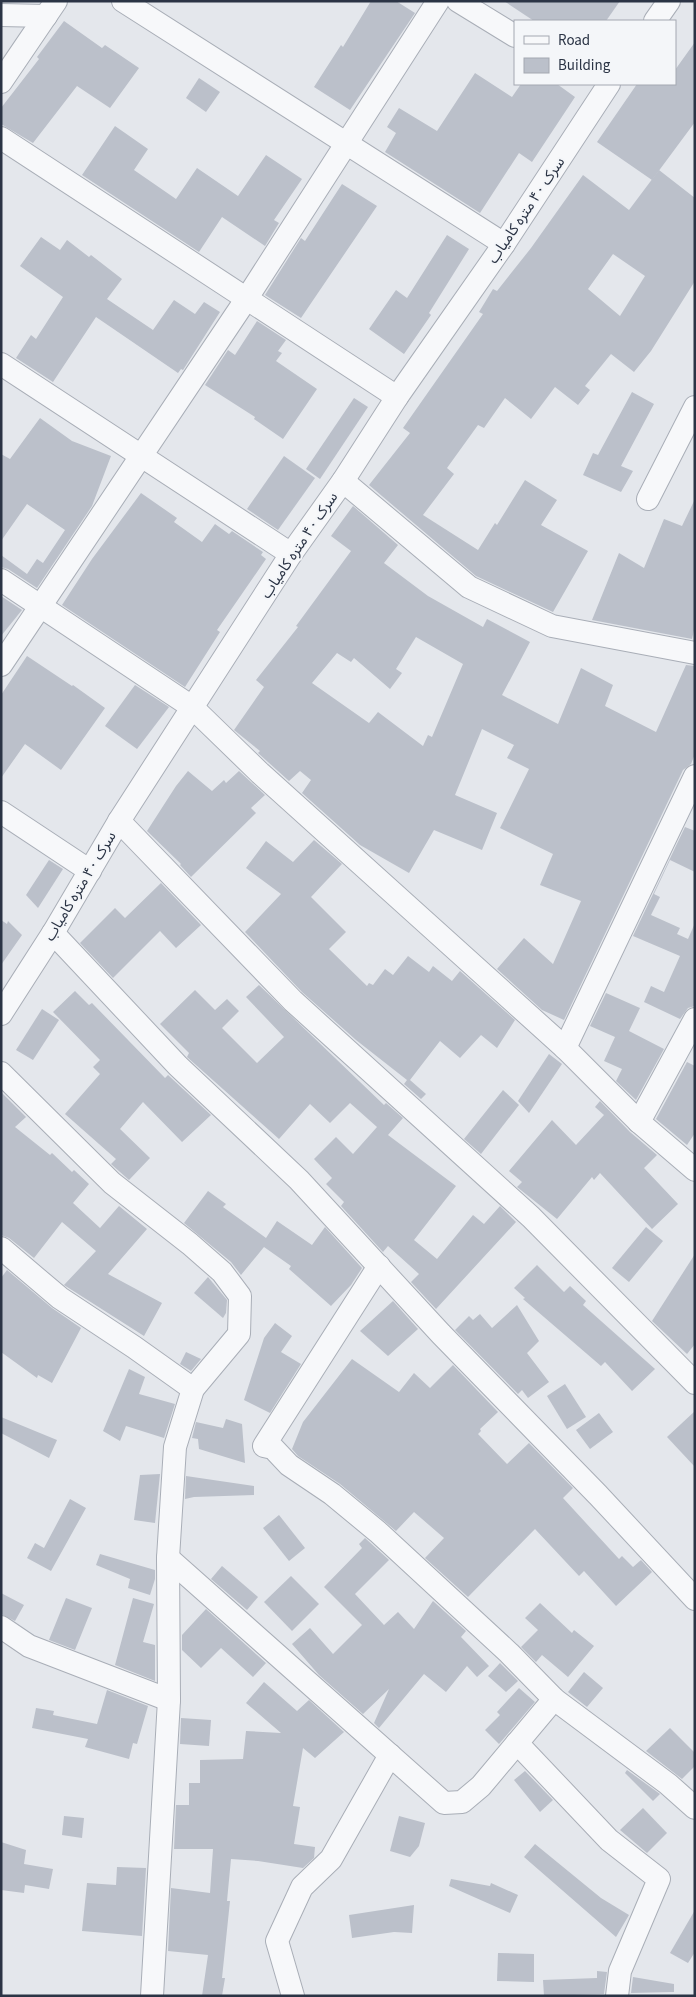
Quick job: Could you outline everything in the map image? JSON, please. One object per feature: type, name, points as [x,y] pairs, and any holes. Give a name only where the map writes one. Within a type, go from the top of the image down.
[{"type":"street","points":[[123,1],[504,244]]},
{"type":"street","points":[[1,665],[247,298],[438,1]]},
{"type":"street","points":[[458,1],[514,35]]},
{"type":"street","points":[[656,20],[669,1]]},
{"type":"street","points":[[1,16],[48,6]]},
{"type":"street","points":[[1,82],[48,6]]},
{"type":"street","name":"سرک ۴۰ متره کامیاب","points":[[1,1014],[53,933],[119,821],[291,554],[343,481],[398,396],[504,244],[603,86]]},
{"type":"street","points":[[1,138],[398,396]]},
{"type":"street","points":[[1,364],[291,554]]},
{"type":"street","points":[[648,499],[695,407]]},
{"type":"street","points":[[343,481],[469,588],[552,626],[695,654]]},
{"type":"street","points":[[1,580],[192,707],[260,773],[564,1048],[639,1122],[695,1170]]},
{"type":"street","points":[[564,1048],[687,814],[695,776]]},
{"type":"street","points":[[1,812],[90,871]]},
{"type":"street","points":[[119,821],[293,1001],[531,1218],[695,1383]]},
{"type":"street","points":[[53,933],[178,1066],[299,1180],[441,1334],[598,1494],[695,1599]]},
{"type":"street","points":[[639,1122],[695,1019]]},
{"type":"street","points":[[1,1073],[112,1183],[190,1244],[222,1272],[240,1296],[239,1334],[193,1389],[175,1447],[168,1558],[169,1700],[152,1996]]},
{"type":"street","points":[[1,1248],[60,1298],[193,1389]]},
{"type":"street","points":[[379,1266],[264,1446],[273,1448],[289,1465],[332,1494],[378,1532],[509,1653],[554,1699],[668,1784],[695,1808]]},
{"type":"street","points":[[168,1558],[444,1803],[462,1802],[481,1786],[554,1699]]},
{"type":"street","points":[[1,1627],[29,1646],[169,1700]]},
{"type":"street","points":[[517,1743],[609,1840],[659,1879],[620,1971],[617,1996]]},
{"type":"street","points":[[293,1996],[277,1941],[302,1887],[331,1859],[390,1755]]},
{"type":"building","points":[[371,1],[396,1],[415,13],[350,110],[314,87],[341,45],[343,47]]},
{"type":"building","points":[[504,1],[620,1],[607,20],[532,20]]},
{"type":"building","points":[[64,21],[102,48],[105,45],[139,68],[110,108],[77,86],[33,143],[1,124],[1,108],[39,59],[37,57]]},
{"type":"building","points":[[695,42],[695,122],[652,180],[597,142],[636,85],[676,85],[676,69]]},
{"type":"building","points":[[475,73],[512,97],[520,85],[558,85],[575,97],[532,162],[519,153],[480,213],[385,152],[396,133],[387,127],[399,108],[437,131]]},
{"type":"building","points":[[199,78],[220,92],[206,112],[186,98]]},
{"type":"building","points":[[115,126],[148,149],[134,170],[176,199],[197,168],[238,196],[266,155],[302,179],[274,220],[279,223],[265,246],[222,217],[199,252],[82,175]]},
{"type":"building","points":[[659,170],[695,198],[695,281],[651,351],[634,372],[611,354],[585,386],[590,390],[578,405],[555,387],[531,419],[505,398],[484,428],[478,425],[447,468],[454,474],[423,515],[478,550],[495,523],[497,525],[525,480],[557,500],[541,525],[588,551],[553,612],[476,576],[369,485],[410,433],[403,428],[483,314],[479,312],[493,289],[497,291],[531,248],[583,175],[629,210]],"holes":[[[613,254],[645,276],[620,316],[588,289]]]},
{"type":"building","points":[[342,184],[377,206],[301,318],[265,295],[301,238],[305,241]]},
{"type":"building","points":[[447,235],[469,249],[429,313],[431,315],[404,354],[369,329],[396,290],[407,298]]},
{"type":"building","points":[[41,237],[60,250],[67,240],[89,257],[91,255],[122,279],[107,299],[153,330],[174,300],[195,314],[204,302],[220,312],[183,370],[181,369],[178,373],[96,317],[53,382],[16,358],[31,335],[36,339],[63,297],[20,266]]},
{"type":"building","points":[[257,321],[286,340],[278,351],[282,353],[276,361],[317,389],[283,439],[254,419],[255,417],[205,385],[228,350],[235,355]]},
{"type":"building","points":[[632,392],[654,404],[621,466],[633,471],[621,492],[583,475],[593,453],[598,455]]},
{"type":"building","points":[[354,398],[368,407],[320,479],[306,469]]},
{"type":"building","points":[[40,418],[72,441],[111,456],[92,506],[37,588],[8,569],[1,567],[1,555],[27,574],[37,559],[43,563],[65,530],[27,504],[1,541],[1,454],[10,459]]},
{"type":"building","points":[[284,456],[315,478],[278,530],[247,509]]},
{"type":"building","points":[[141,493],[177,518],[174,522],[202,542],[215,524],[229,534],[232,531],[263,552],[261,555],[266,559],[217,630],[220,632],[185,687],[62,605],[92,559]]},
{"type":"building","points":[[695,499],[695,626],[692,639],[592,620],[619,553],[644,568],[664,519],[682,526]]},
{"type":"building","points":[[353,506],[398,545],[384,563],[428,596],[483,627],[487,619],[530,642],[502,695],[558,724],[581,668],[613,685],[605,706],[656,732],[686,665],[695,666],[695,754],[691,764],[683,770],[564,1020],[542,1010],[497,969],[524,938],[553,964],[581,901],[540,885],[553,854],[500,828],[529,769],[507,758],[514,745],[482,729],[455,795],[497,813],[482,850],[434,830],[409,873],[360,845],[302,793],[311,780],[300,771],[289,781],[258,753],[260,751],[234,730],[264,687],[256,680],[298,627],[296,626],[351,551],[331,536]],"holes":[[[416,637],[463,664],[432,737],[428,735],[423,746],[378,712],[369,723],[312,683],[337,653],[351,662],[354,658],[390,689],[402,673],[396,669]]]},
{"type":"building","points":[[1,596],[22,610],[1,636]]},
{"type":"building","points":[[27,656],[105,708],[61,770],[25,744],[1,778],[1,695]]},
{"type":"building","points":[[135,685],[169,707],[137,749],[105,726]]},
{"type":"building","points":[[188,771],[212,791],[224,780],[226,783],[239,771],[265,795],[251,808],[256,813],[191,877],[181,864],[147,831]]},
{"type":"building","points":[[685,827],[695,831],[695,872],[670,860],[654,894],[660,897],[651,915],[680,928],[677,934],[688,939],[695,923],[695,1006],[688,1008],[680,1019],[644,1002],[651,986],[664,992],[680,956],[633,936]]},
{"type":"building","points":[[314,840],[342,864],[311,897],[346,932],[329,949],[367,986],[369,983],[373,985],[385,969],[393,975],[408,956],[429,972],[433,966],[452,981],[460,971],[515,1020],[497,1048],[481,1035],[460,1058],[440,1041],[410,1080],[426,1094],[421,1099],[404,1084],[407,1080],[356,1040],[302,992],[245,932],[281,894],[246,868],[266,841],[293,862]]},
{"type":"building","points":[[49,860],[63,869],[38,908],[26,895]]},
{"type":"building","points":[[161,883],[201,925],[176,948],[160,931],[113,978],[80,943],[115,908],[125,918]]},
{"type":"building","points":[[1,920],[7,924],[8,921],[22,935],[1,965]]},
{"type":"building","points":[[259,985],[384,1105],[386,1103],[403,1118],[388,1135],[456,1186],[414,1240],[437,1259],[473,1215],[484,1224],[500,1206],[516,1222],[436,1309],[411,1282],[419,1274],[388,1246],[383,1252],[341,1206],[344,1202],[326,1184],[332,1178],[314,1159],[336,1137],[353,1154],[377,1127],[350,1103],[330,1123],[310,1104],[279,1139],[187,1057],[189,1053],[160,1024],[195,990],[215,1010],[227,999],[239,1011],[222,1028],[257,1063],[284,1037],[246,997]]},
{"type":"building","points":[[75,991],[89,1005],[92,1003],[165,1078],[168,1075],[211,1115],[182,1142],[143,1102],[120,1129],[150,1158],[129,1180],[111,1164],[116,1159],[65,1114],[100,1074],[93,1067],[100,1060],[53,1012]]},
{"type":"building","points":[[606,993],[640,1008],[629,1031],[664,1049],[636,1100],[616,1081],[622,1069],[604,1061],[615,1037],[590,1026]]},
{"type":"building","points":[[42,1009],[59,1020],[33,1060],[16,1050]]},
{"type":"building","points":[[549,1054],[562,1064],[529,1113],[518,1101]]},
{"type":"building","points":[[687,1062],[695,1066],[695,1133],[687,1145],[656,1119]]},
{"type":"building","points":[[503,1090],[519,1105],[481,1154],[464,1139]]},
{"type":"building","points":[[1,1092],[26,1117],[15,1127],[50,1155],[52,1153],[72,1172],[74,1170],[89,1184],[73,1203],[100,1228],[119,1206],[147,1229],[108,1274],[162,1303],[144,1336],[64,1285],[96,1251],[62,1222],[34,1258],[9,1238],[1,1235]]},
{"type":"building","points":[[600,1101],[630,1132],[657,1155],[644,1168],[678,1204],[652,1229],[600,1173],[594,1180],[592,1177],[557,1219],[517,1187],[522,1182],[509,1171],[552,1120],[576,1145],[604,1115],[595,1107]]},
{"type":"building","points":[[208,1191],[226,1204],[223,1207],[266,1238],[277,1221],[312,1245],[325,1227],[362,1268],[351,1285],[331,1306],[289,1269],[291,1266],[264,1247],[241,1275],[231,1262],[184,1223]]},
{"type":"building","points":[[646,1227],[663,1241],[629,1282],[612,1268]]},
{"type":"building","points":[[695,1254],[695,1344],[687,1354],[652,1321]]},
{"type":"building","points":[[537,1265],[564,1292],[570,1286],[586,1301],[583,1305],[655,1369],[632,1391],[605,1362],[601,1366],[523,1299],[525,1298],[514,1288]]},
{"type":"building","points":[[7,1270],[52,1308],[81,1328],[52,1383],[38,1375],[37,1378],[1,1352],[1,1278]]},
{"type":"building","points":[[208,1277],[227,1300],[226,1313],[223,1318],[194,1293]]},
{"type":"building","points":[[393,1301],[418,1329],[388,1356],[360,1331]]},
{"type":"building","points":[[517,1305],[539,1341],[527,1353],[549,1382],[528,1398],[522,1390],[518,1394],[455,1330],[469,1316],[473,1320],[480,1314],[492,1328]]},
{"type":"building","points":[[275,1323],[292,1336],[281,1352],[301,1364],[270,1413],[244,1400],[264,1338]]},
{"type":"building","points":[[186,1352],[201,1359],[191,1371],[180,1364]]},
{"type":"building","points":[[352,1359],[399,1392],[414,1373],[430,1388],[453,1365],[498,1412],[480,1429],[481,1431],[478,1434],[507,1464],[529,1443],[573,1488],[563,1498],[619,1559],[622,1556],[633,1567],[641,1560],[652,1572],[616,1606],[584,1571],[579,1576],[535,1529],[468,1597],[425,1558],[444,1538],[414,1512],[396,1531],[340,1484],[298,1456],[292,1449],[303,1422]]},
{"type":"building","points":[[129,1369],[145,1377],[139,1394],[175,1404],[164,1438],[126,1426],[120,1441],[103,1431]]},
{"type":"building","points":[[565,1384],[586,1417],[567,1429],[547,1396]]},
{"type":"building","points":[[695,1411],[695,1467],[667,1437]]},
{"type":"building","points":[[599,1413],[613,1432],[590,1449],[576,1430]]},
{"type":"building","points":[[1,1417],[57,1440],[49,1458],[1,1433]]},
{"type":"building","points":[[226,1419],[242,1424],[245,1463],[199,1449],[198,1439],[192,1438],[196,1422],[223,1428]]},
{"type":"building","points":[[160,1474],[155,1523],[134,1520],[140,1475]]},
{"type":"building","points":[[186,1476],[254,1486],[254,1495],[185,1499]]},
{"type":"building","points":[[70,1499],[86,1508],[51,1571],[27,1558],[35,1543],[44,1548]]},
{"type":"building","points":[[279,1515],[305,1548],[289,1561],[263,1528]]},
{"type":"building","points":[[365,1538],[389,1560],[355,1594],[384,1625],[398,1612],[414,1629],[433,1601],[466,1631],[461,1637],[489,1666],[477,1677],[467,1666],[446,1692],[424,1674],[379,1728],[374,1723],[389,1689],[363,1714],[319,1675],[292,1644],[310,1628],[333,1654],[362,1625],[324,1587],[362,1548],[359,1544]]},
{"type":"building","points":[[100,1554],[155,1570],[155,1579],[150,1595],[128,1588],[130,1579],[96,1565]]},
{"type":"building","points":[[222,1566],[258,1597],[247,1610],[211,1579]]},
{"type":"building","points":[[291,1576],[319,1604],[292,1631],[264,1602]]},
{"type":"building","points":[[1,1593],[24,1605],[15,1621],[1,1614]]},
{"type":"building","points":[[66,1598],[92,1608],[75,1650],[49,1640]]},
{"type":"building","points":[[133,1598],[154,1604],[143,1642],[155,1645],[155,1681],[115,1665]]},
{"type":"building","points":[[540,1603],[572,1633],[574,1630],[594,1646],[568,1677],[542,1655],[536,1662],[521,1647],[538,1630],[525,1618]]},
{"type":"building","points":[[206,1609],[266,1663],[253,1677],[221,1648],[201,1668],[182,1650],[182,1635]]},
{"type":"building","points":[[500,1663],[518,1681],[506,1692],[488,1676]]},
{"type":"building","points":[[584,1672],[603,1688],[587,1707],[568,1692]]},
{"type":"building","points":[[264,1682],[297,1711],[309,1700],[344,1732],[315,1758],[303,1748],[293,1806],[300,1807],[294,1844],[315,1847],[314,1858],[303,1868],[231,1859],[227,1901],[230,1901],[222,1978],[225,1978],[222,1996],[202,1996],[208,1955],[168,1951],[171,1888],[210,1893],[213,1849],[174,1849],[176,1805],[189,1805],[189,1783],[200,1783],[200,1760],[243,1759],[246,1731],[281,1733],[246,1703]]},
{"type":"building","points":[[519,1688],[535,1702],[499,1744],[485,1730],[500,1715],[497,1712]]},
{"type":"building","points":[[107,1690],[148,1706],[137,1744],[133,1743],[129,1759],[85,1747],[88,1739],[32,1728],[36,1708],[54,1711],[53,1715],[97,1724]]},
{"type":"building","points":[[181,1718],[211,1720],[209,1746],[180,1744]]},
{"type":"building","points":[[670,1728],[695,1753],[695,1766],[682,1779],[646,1751]]},
{"type":"building","points":[[627,1770],[660,1794],[653,1801],[625,1773]]},
{"type":"building","points":[[525,1771],[553,1800],[540,1812],[514,1780]]},
{"type":"building","points":[[643,1808],[667,1833],[647,1853],[620,1830]]},
{"type":"building","points":[[64,1816],[84,1818],[82,1838],[62,1835]]},
{"type":"building","points":[[399,1816],[425,1823],[419,1846],[410,1857],[390,1851]]},
{"type":"building","points":[[1,1842],[26,1850],[24,1864],[53,1869],[49,1889],[25,1885],[24,1893],[1,1890]]},
{"type":"building","points":[[535,1844],[601,1898],[629,1915],[616,1937],[524,1857]]},
{"type":"building","points":[[117,1867],[146,1868],[142,1936],[82,1931],[87,1883],[116,1885]]},
{"type":"building","points":[[451,1879],[490,1886],[491,1883],[518,1895],[510,1913],[449,1886]]},
{"type":"building","points":[[414,1905],[412,1933],[394,1932],[352,1938],[349,1915]]},
{"type":"building","points":[[695,1910],[695,1952],[688,1963],[670,1953]]},
{"type":"building","points":[[498,1953],[534,1954],[534,1982],[497,1981]]},
{"type":"building","points":[[597,1971],[607,1972],[604,1994],[544,1996],[543,1980],[597,1978]]},
{"type":"building","points":[[633,1977],[674,1984],[674,1992],[631,1993]]}]
